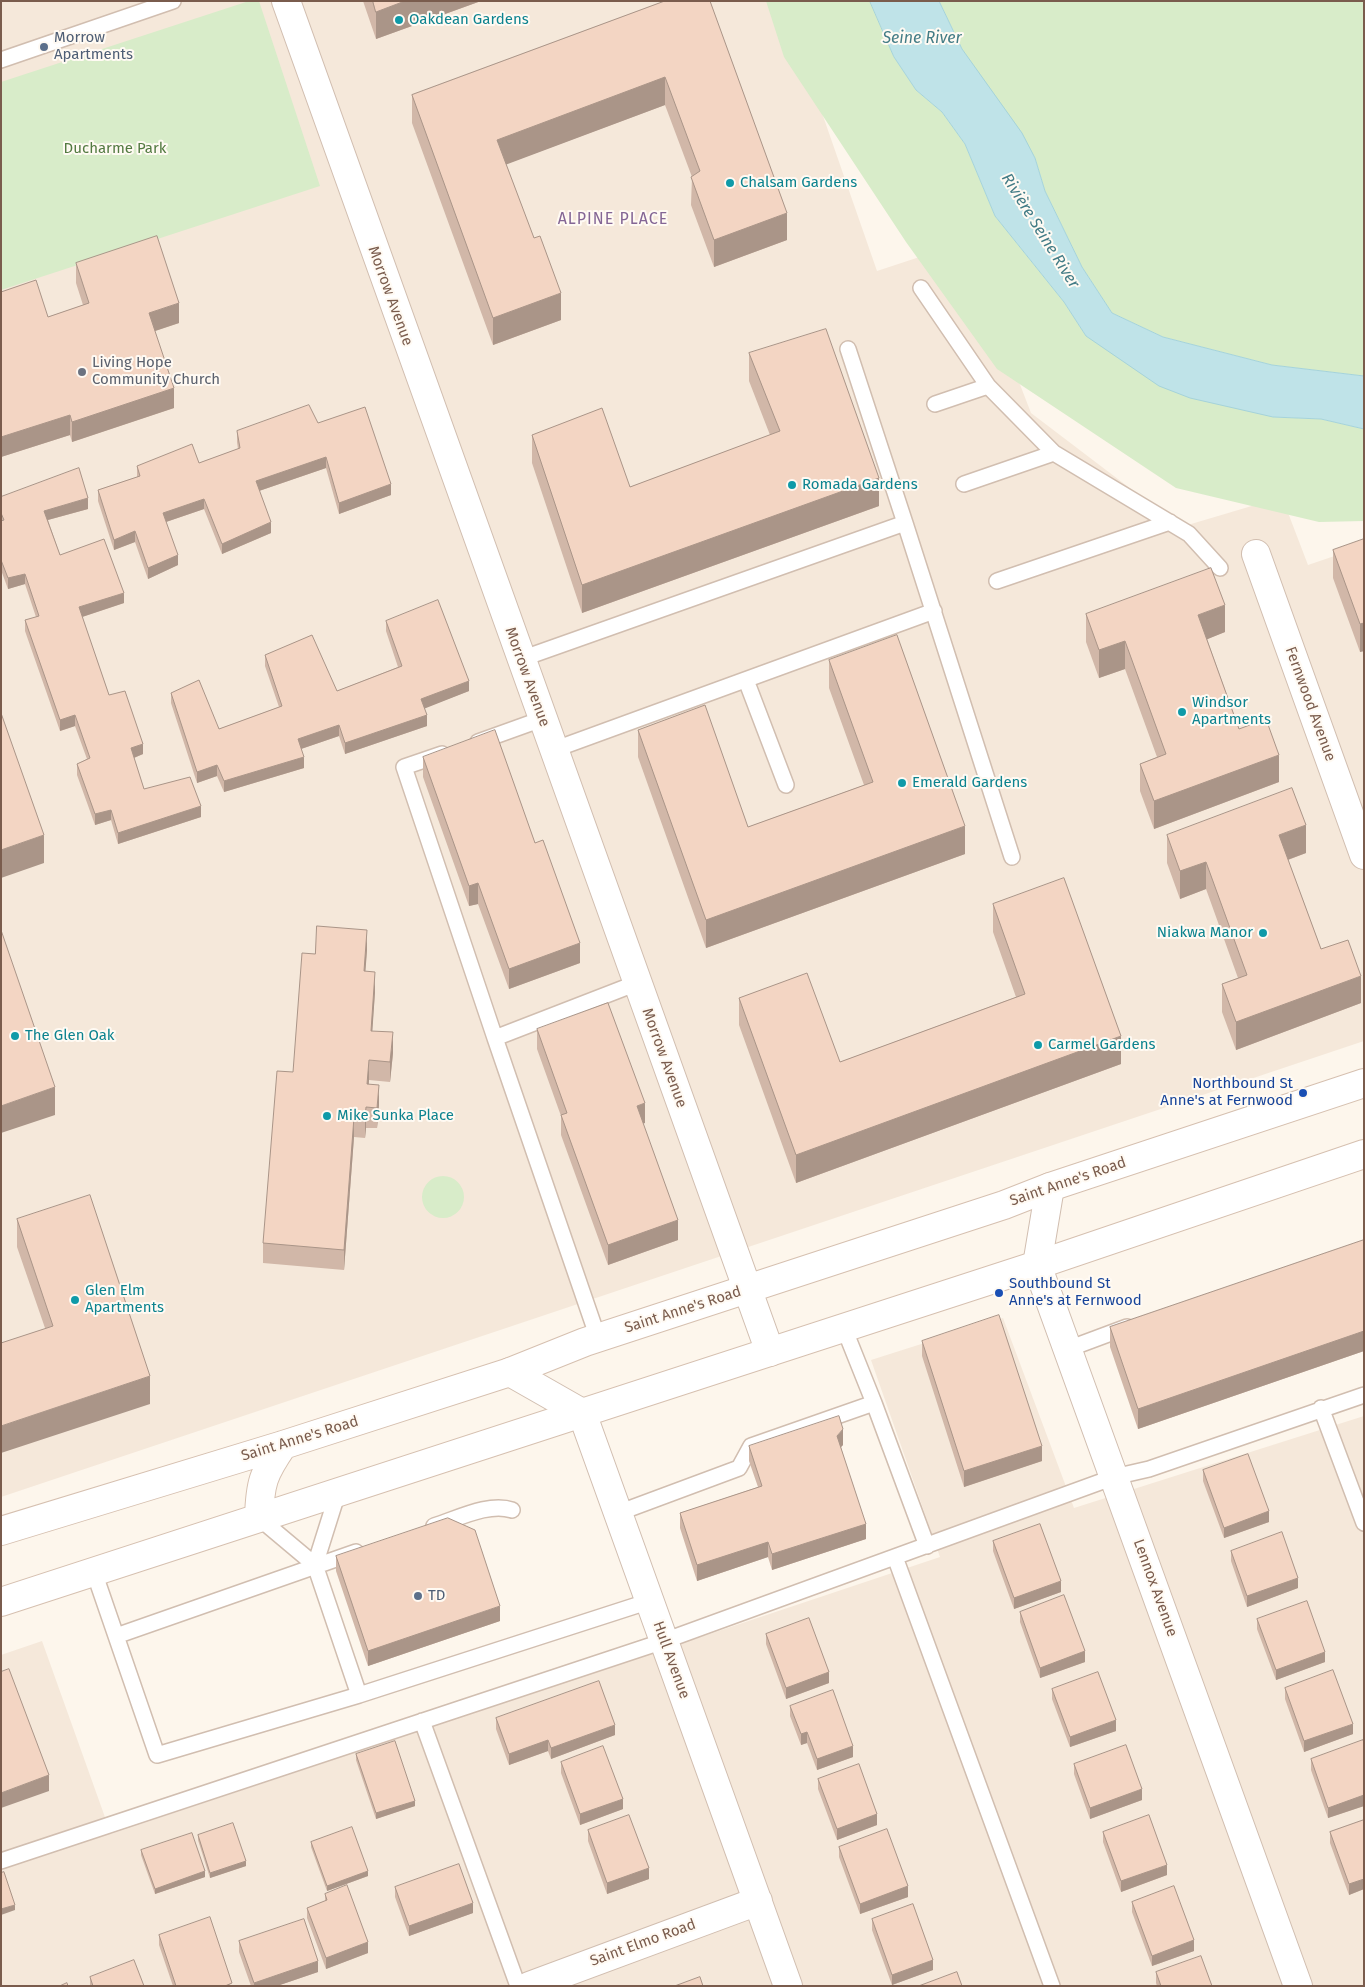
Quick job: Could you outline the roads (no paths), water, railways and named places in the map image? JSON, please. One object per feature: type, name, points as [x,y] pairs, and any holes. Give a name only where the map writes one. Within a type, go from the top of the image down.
[{"type":"street","name":"Morrow Avenue","points":[[286,1],[770,1352]]},
{"type":"street","name":"Fernwood Avenue","points":[[1256,554],[1363,851]]},
{"type":"street","name":"Saint Anne's Road","points":[[1,1531],[283,1445],[510,1372],[598,1338],[1004,1205],[1050,1187],[1364,1083]]},
{"type":"street","points":[[1,1602],[1037,1265],[1364,1154]]},
{"type":"street","name":"Lennox Avenue","points":[[1050,1187],[1037,1265],[1298,1986]]},
{"type":"street","points":[[510,1372],[582,1413]]},
{"type":"street","name":"Hull Avenue","points":[[582,1413],[788,1986]]},
{"type":"street","points":[[259,1518],[260,1487],[268,1467],[283,1445]]},
{"type":"street","name":"Saint Elmo Road","points":[[529,1986],[758,1901]]},
{"type":"lane","points":[[1,60],[173,1]]},
{"type":"lane","points":[[921,288],[988,386],[1054,453],[1188,534],[1220,568]]},
{"type":"lane","points":[[848,349],[1012,857]]},
{"type":"lane","points":[[935,404],[988,386]]},
{"type":"lane","points":[[964,484],[1054,453]]},
{"type":"lane","points":[[997,581],[1170,522]]},
{"type":"lane","points":[[521,659],[905,523]]},
{"type":"lane","points":[[553,750],[934,612]]},
{"type":"lane","points":[[746,680],[786,785]]},
{"type":"lane","points":[[542,720],[404,768],[598,1338]]},
{"type":"lane","points":[[495,1038],[637,983]]},
{"type":"lane","points":[[1068,1349],[1140,1322]]},
{"type":"lane","points":[[844,1328],[927,1546]]},
{"type":"lane","points":[[1,1861],[664,1641],[1114,1477],[1150,1469],[1321,1408],[1364,1395]]},
{"type":"lane","points":[[618,1513],[739,1468],[751,1446],[874,1403]]},
{"type":"lane","points":[[1321,1408],[1364,1523]]},
{"type":"lane","points":[[315,1565],[338,1492]]},
{"type":"lane","points":[[418,1531],[493,1509],[505,1507],[512,1510]]},
{"type":"lane","points":[[259,1518],[315,1565],[359,1695]]},
{"type":"lane","points":[[116,1636],[371,1547]]},
{"type":"lane","points":[[895,1557],[1052,1986]]},
{"type":"lane","points":[[94,1572],[158,1755],[359,1695],[650,1601]]},
{"type":"lane","points":[[422,1722],[518,1986]]},
{"type":"water","name":"Seine River","points":[[870,1],[939,1],[962,49],[1022,133],[1035,158],[1045,191],[1082,267],[1112,313],[1163,337],[1272,365],[1364,376],[1364,429],[1321,419],[1273,417],[1190,398],[1159,386],[1086,336],[1064,302],[995,216],[965,144],[942,112],[916,90],[894,57]]},
{"type":"place","name":"Oakdean Gardens","points":[[399,20]]},
{"type":"place","name":"Morrow Apartments","points":[[44,47]]},
{"type":"place","name":"Chalsam Gardens","points":[[730,183]]},
{"type":"place","name":"Living Hope Community Church","points":[[82,372]]},
{"type":"place","name":"Romada Gardens","points":[[792,485]]},
{"type":"place","name":"Windsor Apartments","points":[[1182,712]]},
{"type":"place","name":"Emerald Gardens","points":[[902,783]]},
{"type":"place","name":"Niakwa Manor","points":[[1263,933]]},
{"type":"place","name":"The Glen Oak","points":[[15,1036]]},
{"type":"place","name":"Carmel Gardens","points":[[1038,1045]]},
{"type":"place","name":"Northbound St Anne's at Fernwood","points":[[1303,1093]]},
{"type":"place","name":"Mike Sunka Place","points":[[327,1116]]},
{"type":"place","name":"Southbound St Anne's at Fernwood","points":[[999,1293]]},
{"type":"place","name":"Glen Elm Apartments","points":[[75,1300]]},
{"type":"place","name":"TD","points":[[418,1596]]},
{"type":"district","name":"ALPINE PLACE","points":[[613,220]]},
{"type":"park label","name":"Ducharme Park","points":[[115,149]]},
{"type":"water label","name":"Rivière Seine River","points":[[1040,231]]}]
